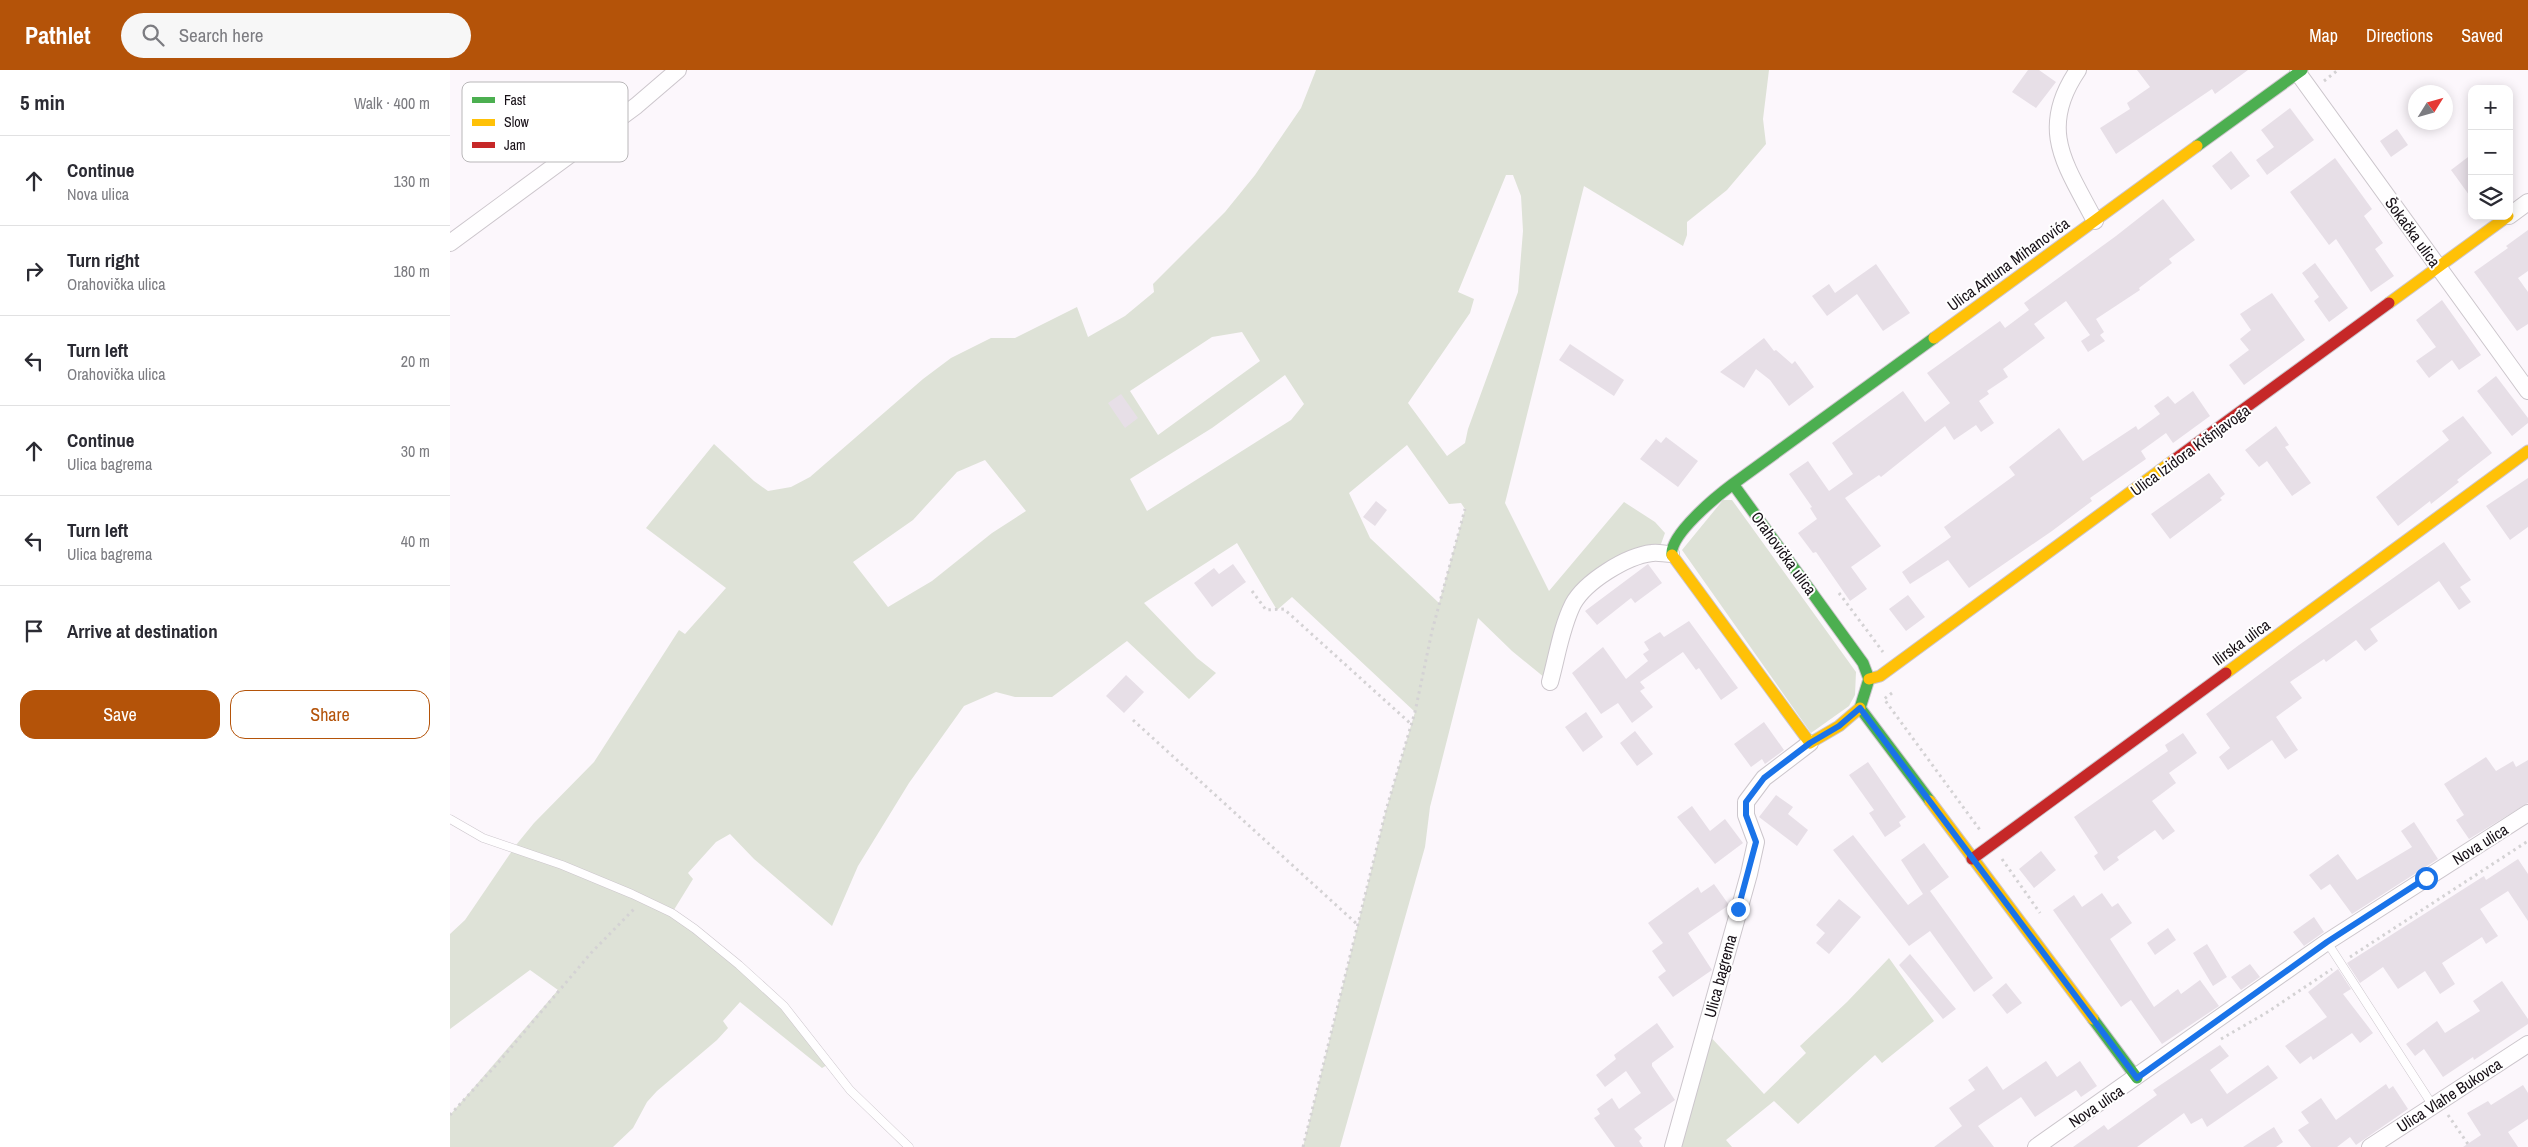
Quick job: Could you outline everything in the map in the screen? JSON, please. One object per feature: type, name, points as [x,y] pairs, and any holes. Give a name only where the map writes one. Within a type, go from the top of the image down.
[{"type":"street","points":[[628,112],[678,70]]},
{"type":"street","points":[[2078,70],[2059,107],[2057,128],[2059,146],[2067,168],[2094,221]]},
{"type":"street","name":"Ulica Antuna Mihanovića","points":[[1733,484],[2300,71]]},
{"type":"street","name":"Šokačka ulica","points":[[2300,71],[2438,268],[2528,391]]},
{"type":"street","points":[[450,243],[560,162]]},
{"type":"street","name":"Ulica Izidora Kršnjavoga","points":[[2513,213],[2528,202]]},
{"type":"street","name":"Ulica Izidora Kršnjavoga","points":[[1869,679],[1880,676],[2504,220]]},
{"type":"street","name":"Ilirska ulica","points":[[1972,859],[2528,451]]},
{"type":"street","points":[[1733,484],[1707,504],[1672,546],[1671,554],[1810,743],[1839,726],[1860,708],[1869,679]]},
{"type":"street","name":"Orahovička ulica","points":[[1733,484],[1855,649],[1869,679]]},
{"type":"street","points":[[1550,682],[1564,628],[1580,593],[1612,568],[1634,557],[1653,552],[1671,554]]},
{"type":"street","points":[[1860,708],[2137,1078]]},
{"type":"street","name":"Ulica bagrema","points":[[1673,1147],[1756,842],[1746,815],[1746,802],[1764,778],[1810,743]]},
{"type":"street","name":"Nova ulica","points":[[2036,1147],[2137,1078],[2327,942],[2528,813]]},
{"type":"street","name":"Ulica Vlahe Bukovca","points":[[2370,1147],[2439,1109],[2528,1044]]},
{"type":"lane","points":[[450,819],[483,838],[562,865],[672,913],[739,965],[784,1006],[850,1090],[909,1147]]},
{"type":"lane","points":[[2327,942],[2439,1109]]},
{"type":"path","points":[[1303,1147],[1386,810],[1411,724],[1434,622],[1465,509]]},
{"type":"path","points":[[1837,590],[1883,653],[1891,648]]},
{"type":"path","points":[[1252,591],[1266,610],[1284,609],[1411,724]]},
{"type":"path","points":[[1901,687],[1884,699],[2042,914]]},
{"type":"path","points":[[1133,720],[1358,925]]},
{"type":"path","points":[[2216,1042],[2266,1013],[2528,841]]},
{"type":"path","points":[[450,1115],[498,1063],[596,947],[631,910],[649,902]]},
{"type":"path","points":[[2439,1109],[2470,1147]]},
{"type":"shaded area","points":[[1316,70],[1769,70],[1763,119],[1766,144],[1727,190],[1687,222],[1687,235],[1683,246],[1584,186],[1505,503],[1549,591],[1624,502],[1655,522],[1665,533],[1661,544],[1653,552],[1580,593],[1550,682],[1512,651],[1478,618],[1430,807],[1425,847],[1340,1147],[1303,1147],[1386,810],[1415,712],[1292,597],[1277,610],[1237,543],[1144,603],[1197,658],[1216,673],[1189,699],[1127,641],[1052,697],[1015,697],[996,692],[964,706],[909,783],[858,866],[832,926],[754,859],[730,834],[716,842],[688,873],[693,879],[672,913],[784,1006],[829,1064],[822,1068],[740,1002],[723,1021],[728,1028],[717,1040],[657,1091],[647,1102],[633,1128],[613,1147],[450,1147],[450,1115],[558,990],[530,970],[450,1029],[450,934],[465,920],[516,845],[534,823],[594,762],[679,630],[685,634],[726,588],[646,528],[714,444],[754,481],[768,491],[791,487],[810,477],[923,379],[951,358],[991,338],[1015,338],[1077,307],[1088,337],[1125,316],[1154,292],[1153,284],[1225,212],[1255,175],[1301,108]],"holes":[[[1506,175],[1513,175],[1521,196],[1523,231],[1518,292],[1468,429],[1465,443],[1447,456],[1408,403],[1470,313],[1474,299],[1458,292]],[[1242,332],[1260,361],[1158,435],[1130,391],[1212,337]],[[1285,375],[1304,404],[1291,420],[1147,511],[1130,479],[1212,428]],[[1407,445],[1449,504],[1461,503],[1465,509],[1439,603],[1370,538],[1349,493]],[[985,460],[1026,511],[992,533],[932,581],[888,607],[853,562],[913,520],[957,472]]]},
{"type":"shaded area","points":[[1723,500],[1732,500],[1856,672],[1855,695],[1849,706],[1811,733],[1682,550]]},
{"type":"shaded area","points":[[1889,958],[1934,1021],[1882,1063],[1875,1055],[1798,1124],[1774,1101],[1726,1140],[1732,1147],[1673,1147],[1705,1031],[1764,1094],[1806,1053],[1800,1046],[1847,1002]]},
{"type":"building","points":[[2028,70],[2039,70],[2056,82],[2036,108],[2012,92]]},
{"type":"building","points":[[2137,70],[2248,70],[2215,94],[2212,89],[2116,154],[2100,128],[2130,109],[2127,103],[2150,87]]},
{"type":"building","points":[[2290,108],[2314,140],[2267,175],[2256,160],[2274,147],[2261,130]]},
{"type":"building","points":[[2397,129],[2408,145],[2391,157],[2380,141]]},
{"type":"building","points":[[2231,151],[2250,176],[2231,190],[2212,166]]},
{"type":"building","points":[[2468,157],[2468,193],[2451,170]]},
{"type":"building","points":[[2335,158],[2372,209],[2364,216],[2383,243],[2375,249],[2394,276],[2371,292],[2336,239],[2329,245],[2290,192]]},
{"type":"building","points":[[2163,199],[2195,240],[2169,259],[2172,263],[2139,288],[2140,290],[2096,319],[2104,332],[2100,335],[2105,341],[2088,352],[2081,341],[2090,335],[2066,301],[2034,324],[2045,338],[2003,369],[2008,377],[1987,391],[1989,394],[1979,401],[1994,423],[1981,432],[1976,425],[1954,440],[1945,426],[1881,477],[1879,475],[1845,498],[1881,546],[1851,567],[1867,589],[1850,601],[1816,552],[1813,553],[1798,533],[1817,519],[1810,508],[1812,507],[1789,474],[1808,461],[1829,491],[1853,474],[1832,443],[1903,391],[1925,422],[1950,403],[1927,373],[2000,321],[2005,328],[2029,310],[2024,303]]},
{"type":"building","points":[[2528,230],[2528,271],[2518,278],[2528,292],[2528,324],[2517,331],[2474,272],[2508,248],[2506,246]]},
{"type":"building","points":[[2315,263],[2348,308],[2329,322],[2314,301],[2319,297],[2302,273]]},
{"type":"building","points":[[1876,264],[1910,313],[1883,331],[1857,294],[1827,316],[1812,296],[1829,284],[1835,293]]},
{"type":"building","points":[[2272,293],[2305,340],[2244,385],[2229,365],[2249,350],[2240,339],[2251,330],[2240,314]]},
{"type":"building","points":[[2442,300],[2481,355],[2459,370],[2452,360],[2429,378],[2416,361],[2436,347],[2416,320]]},
{"type":"building","points":[[1764,338],[1774,351],[1776,350],[1792,364],[1795,361],[1814,387],[1789,406],[1770,380],[1756,369],[1744,388],[1720,372]]},
{"type":"building","points":[[1570,344],[1624,380],[1614,396],[1559,360]]},
{"type":"building","points":[[2496,376],[2528,418],[2528,423],[2512,436],[2477,391]]},
{"type":"building","points":[[2193,391],[2210,416],[2173,443],[2166,433],[2141,451],[2146,459],[2090,498],[2092,501],[2052,531],[1969,588],[1948,560],[1910,584],[1902,572],[1951,537],[1944,527],[2015,475],[2009,467],[2059,428],[2083,461],[2136,426],[2138,430],[2160,414],[2154,406],[2168,396],[2175,404]]},
{"type":"building","points":[[1121,394],[1138,418],[1125,428],[1108,403]]},
{"type":"building","points":[[2463,416],[2492,453],[2457,480],[2459,482],[2431,504],[2430,501],[2398,526],[2376,497],[2449,440],[2442,431]]},
{"type":"building","points":[[2276,426],[2289,445],[2285,447],[2311,483],[2292,496],[2267,461],[2259,467],[2245,450]]},
{"type":"building","points":[[1666,437],[1698,461],[1678,487],[1640,459],[1656,439],[1661,443]]},
{"type":"building","points":[[2209,473],[2225,494],[2220,498],[2222,500],[2170,539],[2151,514]]},
{"type":"building","points":[[2528,478],[2528,527],[2510,540],[2486,506]]},
{"type":"building","points":[[1376,501],[1387,510],[1375,526],[1363,517]]},
{"type":"building","points":[[2444,542],[2471,580],[2460,587],[2471,602],[2459,610],[2439,581],[2370,629],[2378,641],[2365,651],[2356,640],[2326,662],[2324,659],[2290,682],[2302,698],[2276,717],[2298,750],[2285,759],[2272,740],[2228,770],[2219,757],[2230,748],[2206,714]]},
{"type":"building","points":[[1233,564],[1246,582],[1212,607],[1194,583],[1214,568],[1219,574]]},
{"type":"building","points":[[1648,564],[1662,583],[1635,603],[1631,598],[1597,625],[1585,611]]},
{"type":"building","points":[[1908,595],[1925,617],[1906,631],[1889,609]]},
{"type":"building","points":[[1689,621],[1738,688],[1721,700],[1699,668],[1696,670],[1683,652],[1640,682],[1645,688],[1640,691],[1653,707],[1632,723],[1618,703],[1601,714],[1572,673],[1603,647],[1626,679],[1648,661],[1643,654],[1649,650],[1644,642],[1660,632],[1664,637]]},
{"type":"building","points":[[1126,675],[1144,692],[1124,713],[1106,696]]},
{"type":"building","points":[[1586,712],[1603,737],[1583,752],[1565,727]]},
{"type":"building","points":[[1764,722],[1784,750],[1765,764],[1762,759],[1751,767],[1734,744]]},
{"type":"building","points":[[1635,731],[1653,754],[1637,766],[1620,743]]},
{"type":"building","points":[[2183,733],[2197,753],[2169,773],[2176,783],[2152,801],[2175,831],[2163,840],[2155,830],[2117,857],[2119,860],[2104,871],[2094,856],[2098,853],[2074,817],[2168,751],[2165,745]]},
{"type":"building","points":[[2486,757],[2496,771],[2513,761],[2516,767],[2528,760],[2528,803],[2469,839],[2456,820],[2464,815],[2444,784]]},
{"type":"building","points":[[1868,762],[1906,817],[1899,822],[1901,826],[1885,837],[1869,813],[1874,810],[1849,775]]},
{"type":"building","points":[[1776,795],[1793,807],[1788,814],[1808,830],[1797,846],[1759,817]]},
{"type":"building","points":[[1692,806],[1710,831],[1725,819],[1743,843],[1715,864],[1677,817]]},
{"type":"building","points":[[2414,822],[2438,859],[2352,914],[2330,884],[2321,890],[2309,875],[2338,854],[2357,880],[2412,847],[2401,831]]},
{"type":"building","points":[[1853,835],[1908,905],[1923,894],[1901,860],[1924,843],[1949,877],[1930,891],[1993,978],[1974,992],[1930,931],[1909,946],[1833,850]]},
{"type":"building","points":[[2041,851],[2056,870],[2034,888],[2019,869]]},
{"type":"building","points":[[2518,859],[2528,874],[2528,921],[2508,891],[2480,909],[2498,936],[2486,944],[2482,937],[2442,963],[2455,984],[2440,994],[2425,971],[2398,989],[2383,967],[2360,983],[2347,963],[2484,876],[2486,880]]},
{"type":"building","points":[[1714,884],[1729,905],[1688,933],[1712,970],[1673,997],[1658,977],[1666,971],[1652,951],[1663,943],[1648,923],[1698,887],[1701,893]]},
{"type":"building","points":[[2102,893],[2112,907],[2118,903],[2132,923],[2110,939],[2154,1007],[2178,989],[2181,994],[2200,980],[2219,1006],[2162,1044],[2131,1000],[2121,1007],[2053,910],[2074,895],[2082,907]]},
{"type":"building","points":[[1839,899],[1861,917],[1829,954],[1816,943],[1825,933],[1816,925]]},
{"type":"building","points":[[2314,917],[2324,932],[2304,946],[2293,932]]},
{"type":"building","points":[[2168,928],[2176,940],[2155,955],[2147,943]]},
{"type":"building","points":[[2207,944],[2227,977],[2213,986],[2193,953]]},
{"type":"building","points":[[1910,954],[1956,1009],[1943,1019],[1899,965]]},
{"type":"building","points":[[2250,964],[2260,977],[2241,990],[2231,977]]},
{"type":"building","points":[[2338,969],[2351,989],[2343,994],[2373,1033],[2360,1043],[2352,1033],[2313,1060],[2311,1056],[2300,1064],[2285,1046],[2327,1017],[2308,992]]},
{"type":"building","points":[[2502,981],[2528,1019],[2528,1024],[2474,1060],[2473,1057],[2443,1077],[2424,1049],[2415,1056],[2406,1044],[2437,1021],[2445,1033],[2480,1011],[2473,1001]]},
{"type":"building","points":[[2006,983],[2022,1003],[2007,1014],[1992,995]]},
{"type":"building","points":[[1657,1023],[1674,1047],[1652,1063],[1652,1066],[1675,1100],[1634,1129],[1642,1138],[1639,1141],[1643,1147],[1615,1147],[1594,1118],[1600,1114],[1597,1109],[1612,1098],[1619,1109],[1641,1093],[1626,1071],[1605,1087],[1596,1075],[1616,1059],[1614,1055]]},
{"type":"building","points":[[2220,1045],[2229,1056],[2210,1070],[2227,1094],[2268,1065],[2278,1078],[2207,1127],[2202,1118],[2191,1124],[2184,1113],[2137,1147],[2073,1147],[2104,1125],[2108,1130],[2157,1095],[2153,1090]]},
{"type":"building","points":[[2046,1061],[2057,1077],[2080,1061],[2097,1086],[2081,1097],[2076,1090],[2035,1117],[2021,1097],[1978,1126],[1994,1147],[1934,1147],[1962,1126],[1949,1108],[1975,1090],[1968,1080],[1987,1066],[2003,1090]]},
{"type":"building","points":[[2386,1084],[2389,1089],[2393,1086],[2408,1109],[2356,1145],[2350,1137],[2337,1147],[2311,1147],[2298,1130],[2309,1123],[2301,1112],[2321,1098],[2336,1120]]},
{"type":"building","points":[[2523,1085],[2528,1093],[2528,1119],[2508,1132],[2518,1147],[2463,1147],[2481,1135],[2467,1113],[2488,1101],[2491,1105]]},
{"type":"building","points":[[2274,1127],[2283,1142],[2276,1147],[2243,1147]]},
{"type":"traffic: fast","points":[[2197,146],[2302,70]]},
{"type":"traffic: fast","points":[[1733,484],[1934,338]]},
{"type":"traffic: fast","points":[[1672,555],[1673,547],[1678,537],[1695,516],[1733,484],[1863,663],[1869,679],[1860,708],[1930,801]]},
{"type":"traffic: fast","points":[[2093,1019],[2137,1078]]},
{"type":"traffic: slow","points":[[1934,338],[2197,146]]},
{"type":"traffic: slow","points":[[2389,303],[2503,220]]},
{"type":"traffic: slow","points":[[2226,673],[2528,451]]},
{"type":"traffic: slow","points":[[1869,679],[1880,676],[2174,460]]},
{"type":"traffic: slow","points":[[1672,555],[1810,743],[1839,726],[1860,708]]},
{"type":"traffic: slow","points":[[1930,801],[2093,1019]]},
{"type":"traffic: jam","points":[[2174,460],[2389,303]]},
{"type":"traffic: jam","points":[[1972,859],[2226,673]]},
{"type":"route","points":[[1738,909],[1749,874],[1756,842],[1746,815],[1746,802],[1764,778],[1810,743],[1839,726],[1860,708],[2137,1078],[2327,942],[2426,878]]}]
